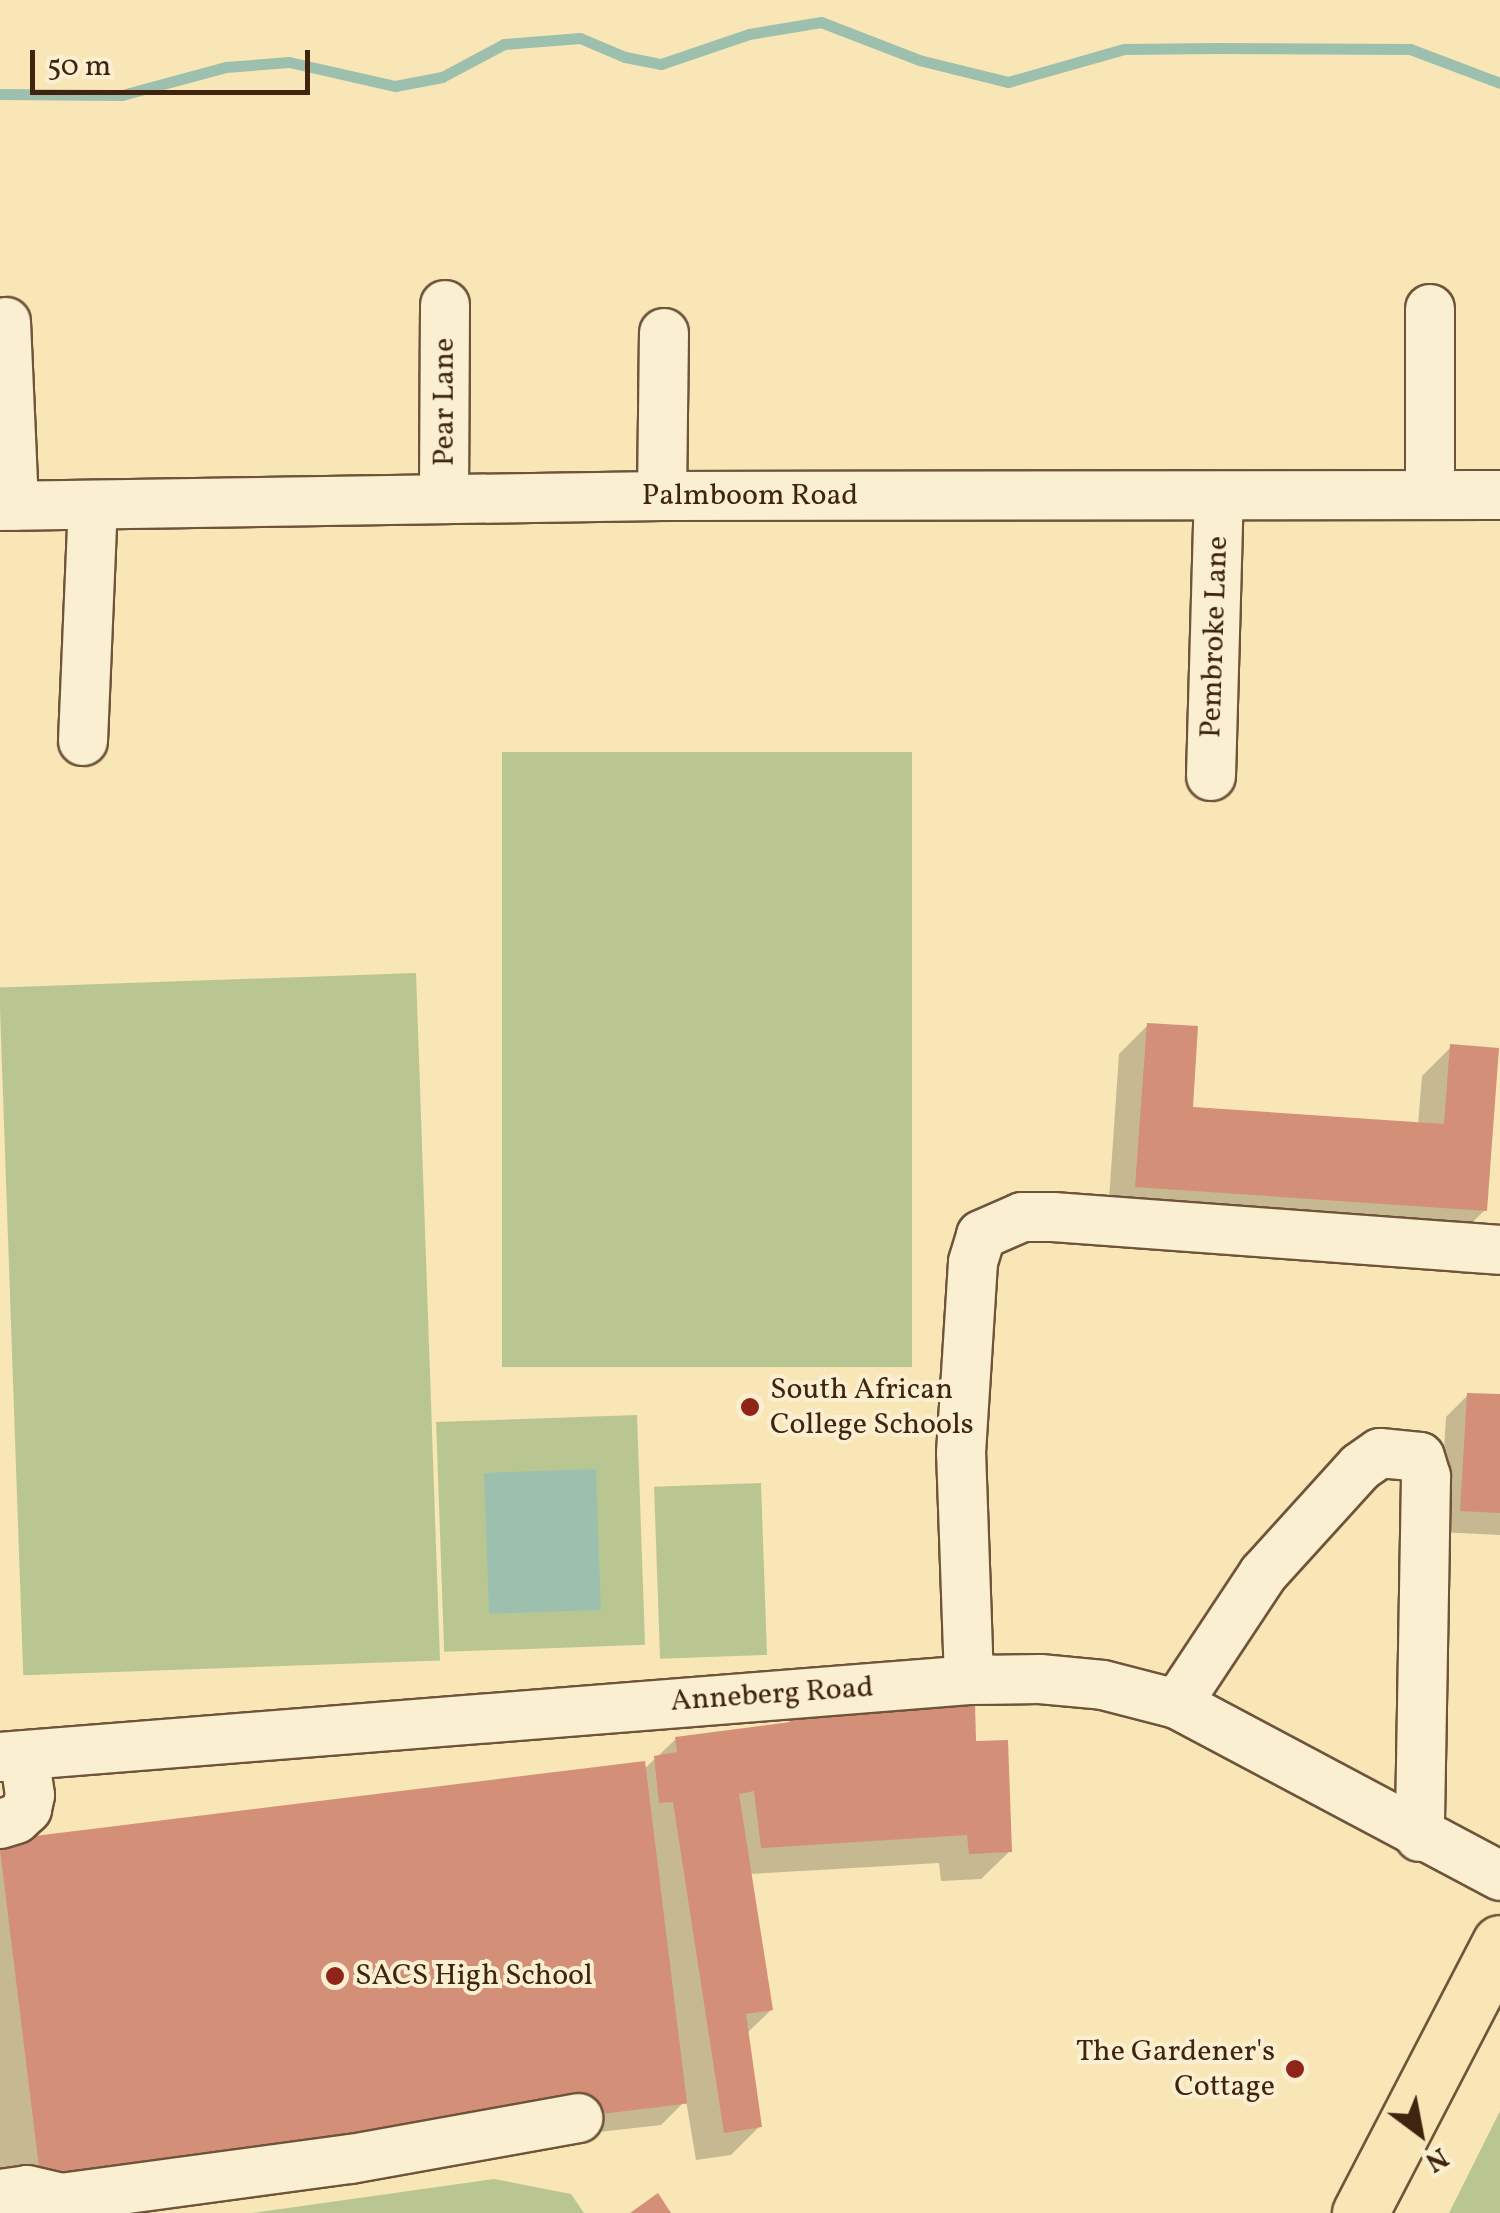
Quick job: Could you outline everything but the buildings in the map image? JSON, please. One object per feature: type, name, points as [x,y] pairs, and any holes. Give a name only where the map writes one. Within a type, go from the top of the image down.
[{"type":"main road","points":[[1360,2213],[1500,1943]]},
{"type":"street","name":"Pear Lane","points":[[444,499],[446,304]]},
{"type":"street","points":[[1430,309],[1430,494]]},
{"type":"street","points":[[6,322],[7,506]]},
{"type":"street","points":[[662,496],[664,333]]},
{"type":"street","name":"Palmboom Road","points":[[7,506],[662,496],[1500,495]]},
{"type":"street","name":"Pembroke Lane","points":[[1211,776],[1219,498]]},
{"type":"street","points":[[83,742],[92,504]]},
{"type":"street","points":[[969,1680],[960,1453],[973,1262],[981,1235],[1022,1217],[1053,1217],[1500,1250]]},
{"type":"street","points":[[1177,1704],[1263,1574],[1360,1467],[1380,1454],[1420,1458],[1426,1476],[1420,1836]]},
{"type":"street","name":"Anneberg Road","points":[[12,1756],[969,1680],[1040,1678],[1102,1685],[1177,1704],[1500,1876]]},
{"type":"street","points":[[0,1824],[16,1819],[27,1809],[30,1795],[12,1756]]},
{"type":"street","points":[[0,2194],[27,2190],[61,2198],[351,2159],[578,2118]]},
{"type":"green space","points":[[502,752],[912,752],[912,1367],[502,1367]]},
{"type":"green space","points":[[416,973],[440,1661],[23,1675],[0,988]]},
{"type":"green space","points":[[637,1415],[645,1645],[444,1652],[436,1422]]},
{"type":"green space","points":[[761,1483],[767,1655],[660,1659],[654,1487]]},
{"type":"green space","points":[[1500,2111],[1500,2213],[1449,2213]]},
{"type":"green space","points":[[494,2179],[571,2194],[584,2213],[252,2213]]},
{"type":"shaded area","points":[[596,1469],[601,1610],[489,1614],[484,1473]]},
{"type":"waterway","points":[[0,94],[122,95],[226,67],[289,62],[395,86],[442,77],[504,44],[580,38],[625,57],[661,64],[749,34],[821,22],[919,60],[1008,82],[1124,49],[1215,48],[1410,49],[1500,83]]},
{"type":"place","name":"South African College Schools","points":[[750,1407]]},
{"type":"place","name":"SACS High School","points":[[335,1976]]},
{"type":"place","name":"The Gardener's Cottage","points":[[1295,2069]]}]
